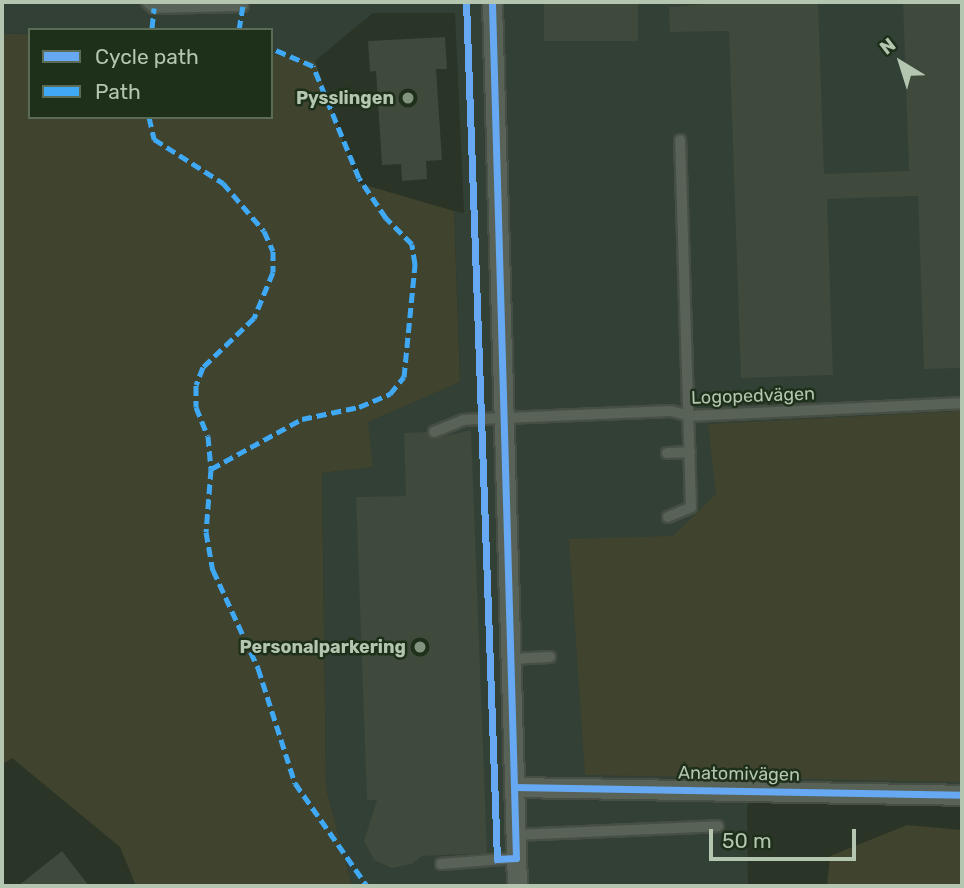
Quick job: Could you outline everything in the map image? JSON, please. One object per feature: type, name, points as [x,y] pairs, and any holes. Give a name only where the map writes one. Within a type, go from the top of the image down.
[{"type":"street","points":[[492,2],[517,886]]},
{"type":"street","name":"Anatomivägen","points":[[514,787],[962,795]]},
{"type":"lane","points":[[147,2],[154,8],[243,6]]},
{"type":"lane","points":[[668,517],[691,507],[680,140]]},
{"type":"lane","name":"Logopedvägen","points":[[434,432],[463,420],[671,411],[690,416],[962,403]]},
{"type":"lane","points":[[667,453],[690,452]]},
{"type":"lane","points":[[511,659],[550,657]]},
{"type":"lane","points":[[515,835],[718,826]]},
{"type":"lane","points":[[442,864],[516,858]]},
{"type":"shaded area","points":[[2,2],[962,2],[962,789],[752,783],[747,809],[748,886],[352,886],[326,788],[322,473],[372,467],[367,422],[460,382],[454,211],[464,213],[455,13],[373,13],[315,61],[273,54],[273,28],[28,28],[28,34],[2,34]]},
{"type":"shaded area","points":[[2,34],[28,34],[28,119],[273,119],[273,54],[315,61],[358,183],[454,211],[460,382],[368,422],[373,467],[322,473],[326,788],[352,886],[136,886],[120,847],[12,758],[2,765]]},
{"type":"shaded area","points":[[962,411],[962,782],[585,775],[569,539],[673,536],[716,494],[708,424]]},
{"type":"shaded area","points":[[907,825],[962,830],[962,886],[827,886],[830,856]]},
{"type":"building","points":[[544,2],[638,2],[638,41],[544,41]]},
{"type":"building","points":[[728,2],[818,2],[824,174],[909,171],[903,2],[962,2],[962,368],[924,369],[918,196],[827,199],[833,375],[741,378],[729,31],[670,32],[669,7]]},
{"type":"building","name":"Pysslingen","points":[[445,37],[447,69],[436,69],[442,160],[426,161],[427,179],[402,181],[401,164],[382,165],[376,71],[370,72],[368,41]]},
{"type":"building","name":"Personalparkering","points":[[471,430],[487,853],[422,856],[412,864],[392,868],[374,860],[364,841],[377,800],[367,800],[356,497],[406,496],[404,433],[427,432],[434,439]]},
{"type":"building","points":[[62,851],[89,886],[18,886]]},
{"type":"marked path","points":[[239,28],[243,6]]},
{"type":"marked path","points":[[152,28],[154,8]]},
{"type":"marked path","points":[[211,469],[302,419],[359,407],[390,394],[404,377],[415,264],[412,244],[386,218],[359,178],[313,66],[273,49]]},
{"type":"marked path","points":[[149,119],[154,139],[223,183],[264,231],[273,251],[273,272],[254,318],[203,367],[196,385],[196,407],[208,436],[211,469],[206,532],[213,570],[258,668],[295,783],[367,886]]},
{"type":"cycle path","points":[[466,2],[497,859],[516,858],[492,2]]},
{"type":"cycle path","points":[[514,787],[962,795]]},
{"type":"place","name":"Pysslingen","points":[[408,98]]},
{"type":"place","name":"Personalparkering","points":[[420,647]]}]
